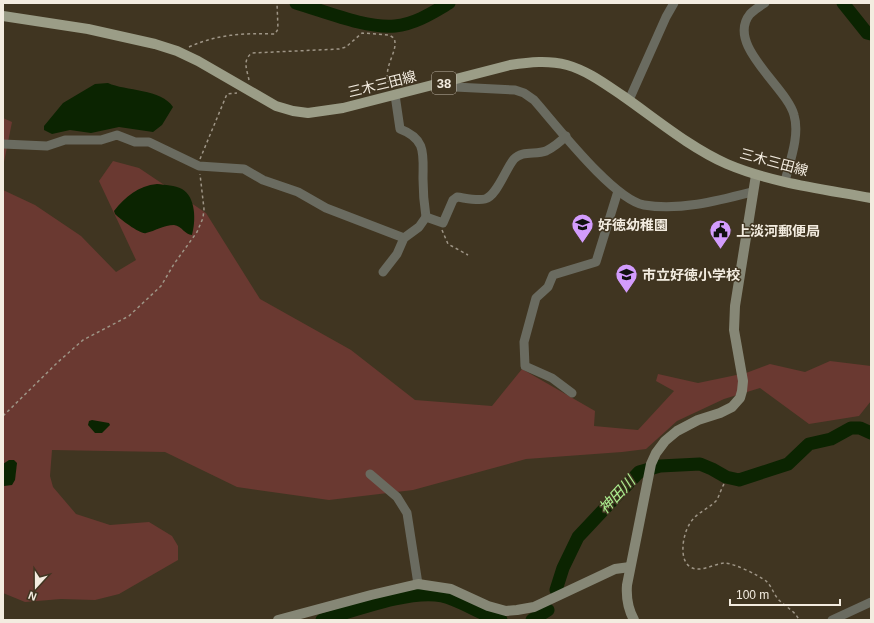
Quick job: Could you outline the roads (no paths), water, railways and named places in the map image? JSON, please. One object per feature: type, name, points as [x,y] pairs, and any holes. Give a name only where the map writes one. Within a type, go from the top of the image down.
[{"type":"main road","name":"三木三田線","points":[[3,16],[88,29],[154,44],[177,51],[220,72],[276,106],[293,111],[308,113],[343,108],[510,65],[531,62],[550,62],[583,71],[598,79],[709,155],[756,175],[870,196]]},
{"type":"street","points":[[629,100],[666,17],[674,3]]},
{"type":"street","points":[[765,3],[751,13],[746,21],[744,31],[747,42],[759,66],[789,102],[795,115],[796,130],[785,181]]},
{"type":"street","points":[[448,82],[455,87],[515,90],[524,93],[534,100],[598,173],[630,200],[643,204],[666,206],[708,203],[752,192]]},
{"type":"street","points":[[383,272],[397,254],[404,238],[419,227],[426,216],[423,193],[424,155],[416,138],[400,129],[395,95]]},
{"type":"street","points":[[3,144],[47,146],[65,140],[101,140],[117,134],[135,142],[149,142],[199,166],[244,169],[263,180],[298,192],[326,208],[404,238]]},
{"type":"street","points":[[426,216],[443,223],[453,200],[457,197],[485,199],[505,176],[514,158],[525,153],[546,151],[558,144],[566,136]]},
{"type":"street","points":[[634,620],[630,612],[627,596],[630,567],[651,464],[665,441],[677,430],[732,407],[740,398],[743,381],[734,330],[735,306],[752,192],[756,175]]},
{"type":"street","points":[[572,393],[552,378],[525,366],[524,342],[536,298],[548,287],[553,274],[596,262],[618,191]]},
{"type":"street","points":[[370,474],[397,497],[408,513],[418,584]]},
{"type":"street","points":[[278,620],[291,618],[371,595],[418,584],[451,589],[488,606],[506,611],[517,610],[534,607],[615,568],[630,567]]},
{"type":"street","points":[[832,620],[871,602]]},
{"type":"waterway","points":[[296,3],[332,15],[372,25],[384,26],[395,26],[409,23],[423,18],[449,3]]},
{"type":"waterway","points":[[843,3],[867,33],[871,34]]},
{"type":"waterway","name":"神田川","points":[[556,590],[563,568],[578,537],[639,472],[660,466],[700,464],[726,477],[739,480],[788,464],[809,444],[831,439],[851,428],[860,428],[871,433]]},
{"type":"waterway","name":"神田川","points":[[322,620],[399,598],[429,595],[450,598],[486,615],[501,620]]},
{"type":"waterway","name":"神田川","points":[[532,620],[548,610]]},
{"type":"place","name":"好徳幼稚園","points":[[583,244]]},
{"type":"place","name":"上淡河郵便局","points":[[721,250]]},
{"type":"place","name":"市立好徳小学校","points":[[626,294]]}]
